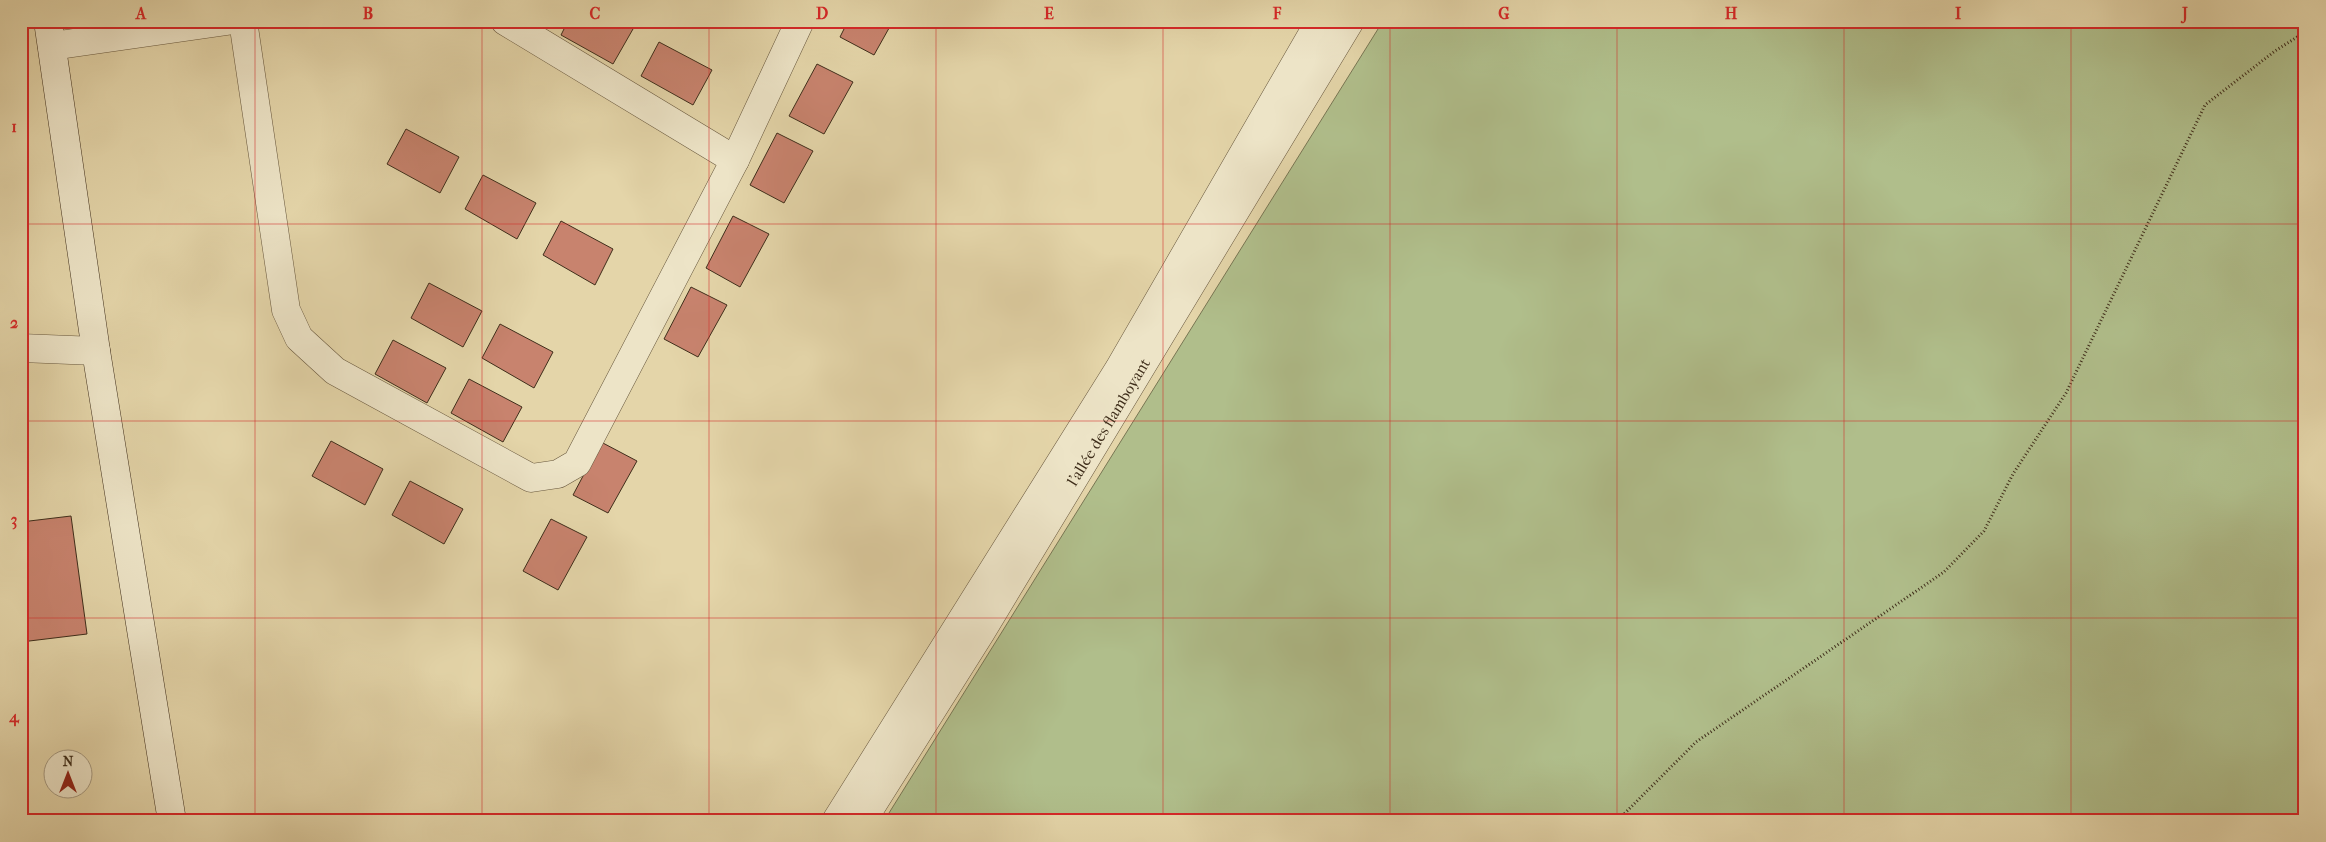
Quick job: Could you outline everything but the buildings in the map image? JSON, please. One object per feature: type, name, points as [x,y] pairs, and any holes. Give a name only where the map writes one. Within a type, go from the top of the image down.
[{"type":"street","points":[[172,821],[96,351],[50,34],[227,21]]},
{"type":"street","points":[[243,21],[286,310],[300,338],[335,371],[531,478],[558,474],[577,463],[735,160],[800,21]]},
{"type":"street","points":[[506,21],[735,160]]},
{"type":"street","name":"l’allée des flamboyant","points":[[836,821],[1119,368],[1320,21]]},
{"type":"street","name":"l’allée des flamboyant","points":[[862,821],[981,632],[1350,21]]},
{"type":"street","points":[[21,348],[96,351]]},
{"type":"path","points":[[1617,821],[1696,742],[1944,572],[1984,531],[2013,474],[2066,393],[2206,105],[2275,52],[2305,32]]},
{"type":"green space","points":[[1383,21],[2305,21],[2305,821],[884,821]]}]
